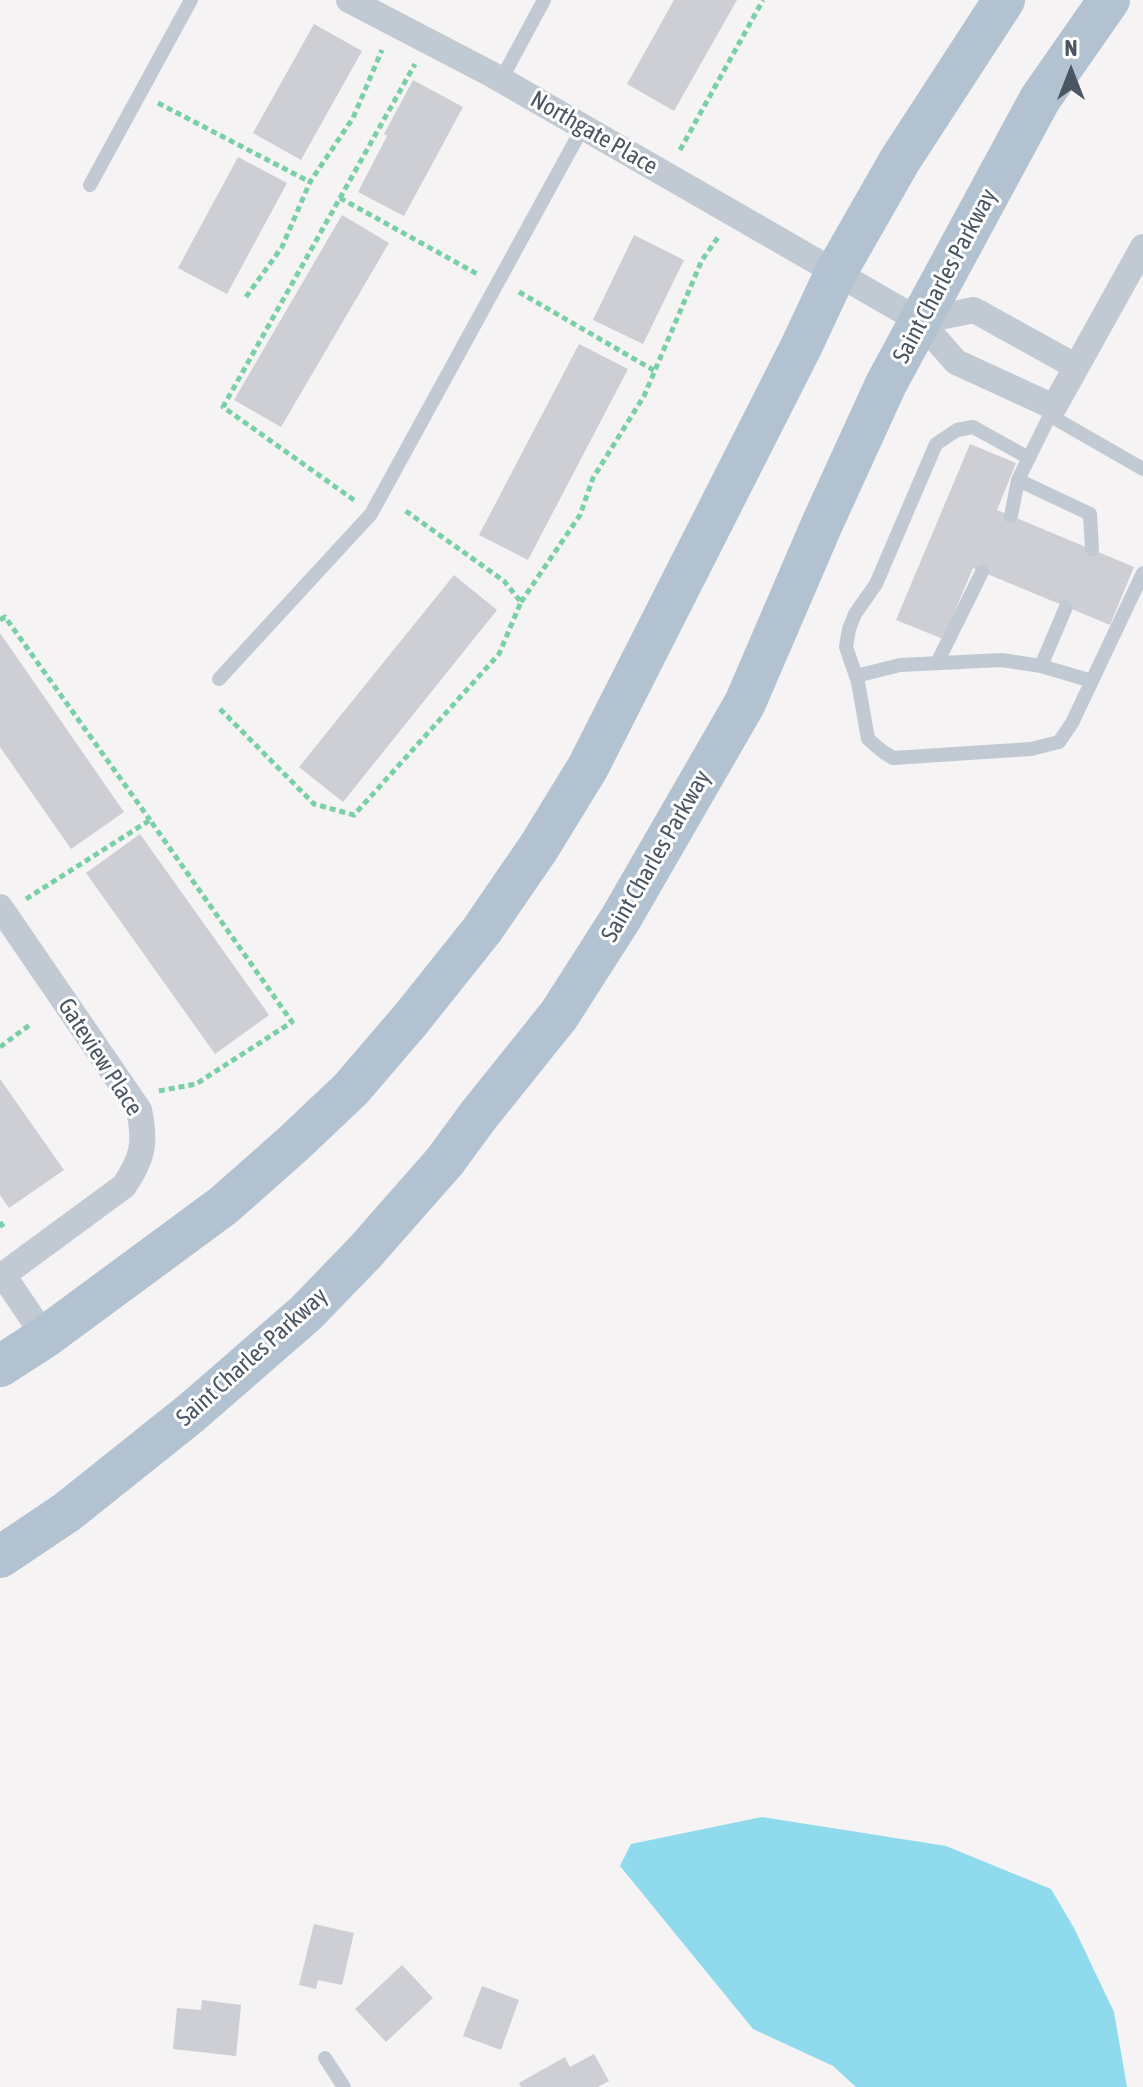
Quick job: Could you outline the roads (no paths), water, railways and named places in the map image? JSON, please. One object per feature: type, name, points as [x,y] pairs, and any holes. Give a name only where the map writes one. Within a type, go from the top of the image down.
[{"type":"main road","points":[[0,1366],[45,1337],[224,1205],[294,1143],[351,1089],[482,930],[539,847],[588,767],[836,272],[900,160],[1004,0]]},
{"type":"main road","name":"Saint Charles Parkway","points":[[0,1557],[67,1512],[141,1453],[306,1313],[445,1161],[559,1015],[621,918],[745,703],[879,398],[1040,99],[1109,0]]},
{"type":"street","name":"Northgate Place","points":[[349,0],[501,80],[920,321],[956,362],[1052,411]]},
{"type":"street","points":[[1052,411],[1143,247]]},
{"type":"street","points":[[920,321],[974,310],[1075,366]]},
{"type":"street","name":"Gateview Place","points":[[2,910],[131,1097],[139,1110],[143,1128],[143,1148],[137,1166],[124,1186],[1,1276],[45,1337]]},
{"type":"lane","points":[[90,185],[191,0]]},
{"type":"lane","points":[[501,80],[544,0]]},
{"type":"lane","points":[[219,679],[371,514],[583,127]]},
{"type":"lane","points":[[1011,516],[1018,480],[1052,411],[1143,469]]},
{"type":"lane","points":[[1029,458],[973,427],[957,430],[936,444],[876,584],[855,614],[849,629],[846,647],[856,676],[868,739],[893,758],[1031,749],[1059,742],[1072,723],[1143,573]]},
{"type":"lane","points":[[1018,480],[1090,514],[1092,549]]},
{"type":"lane","points":[[937,663],[982,572]]},
{"type":"lane","points":[[1041,666],[1066,607]]},
{"type":"lane","points":[[856,676],[900,665],[1002,660],[1041,666],[1092,681]]},
{"type":"lane","points":[[325,2058],[344,2087]]},
{"type":"water","points":[[762,1817],[946,1846],[1051,1889],[1074,1928],[1114,2012],[1127,2087],[856,2087],[833,2066],[753,2029],[620,1866],[631,1844]]}]
